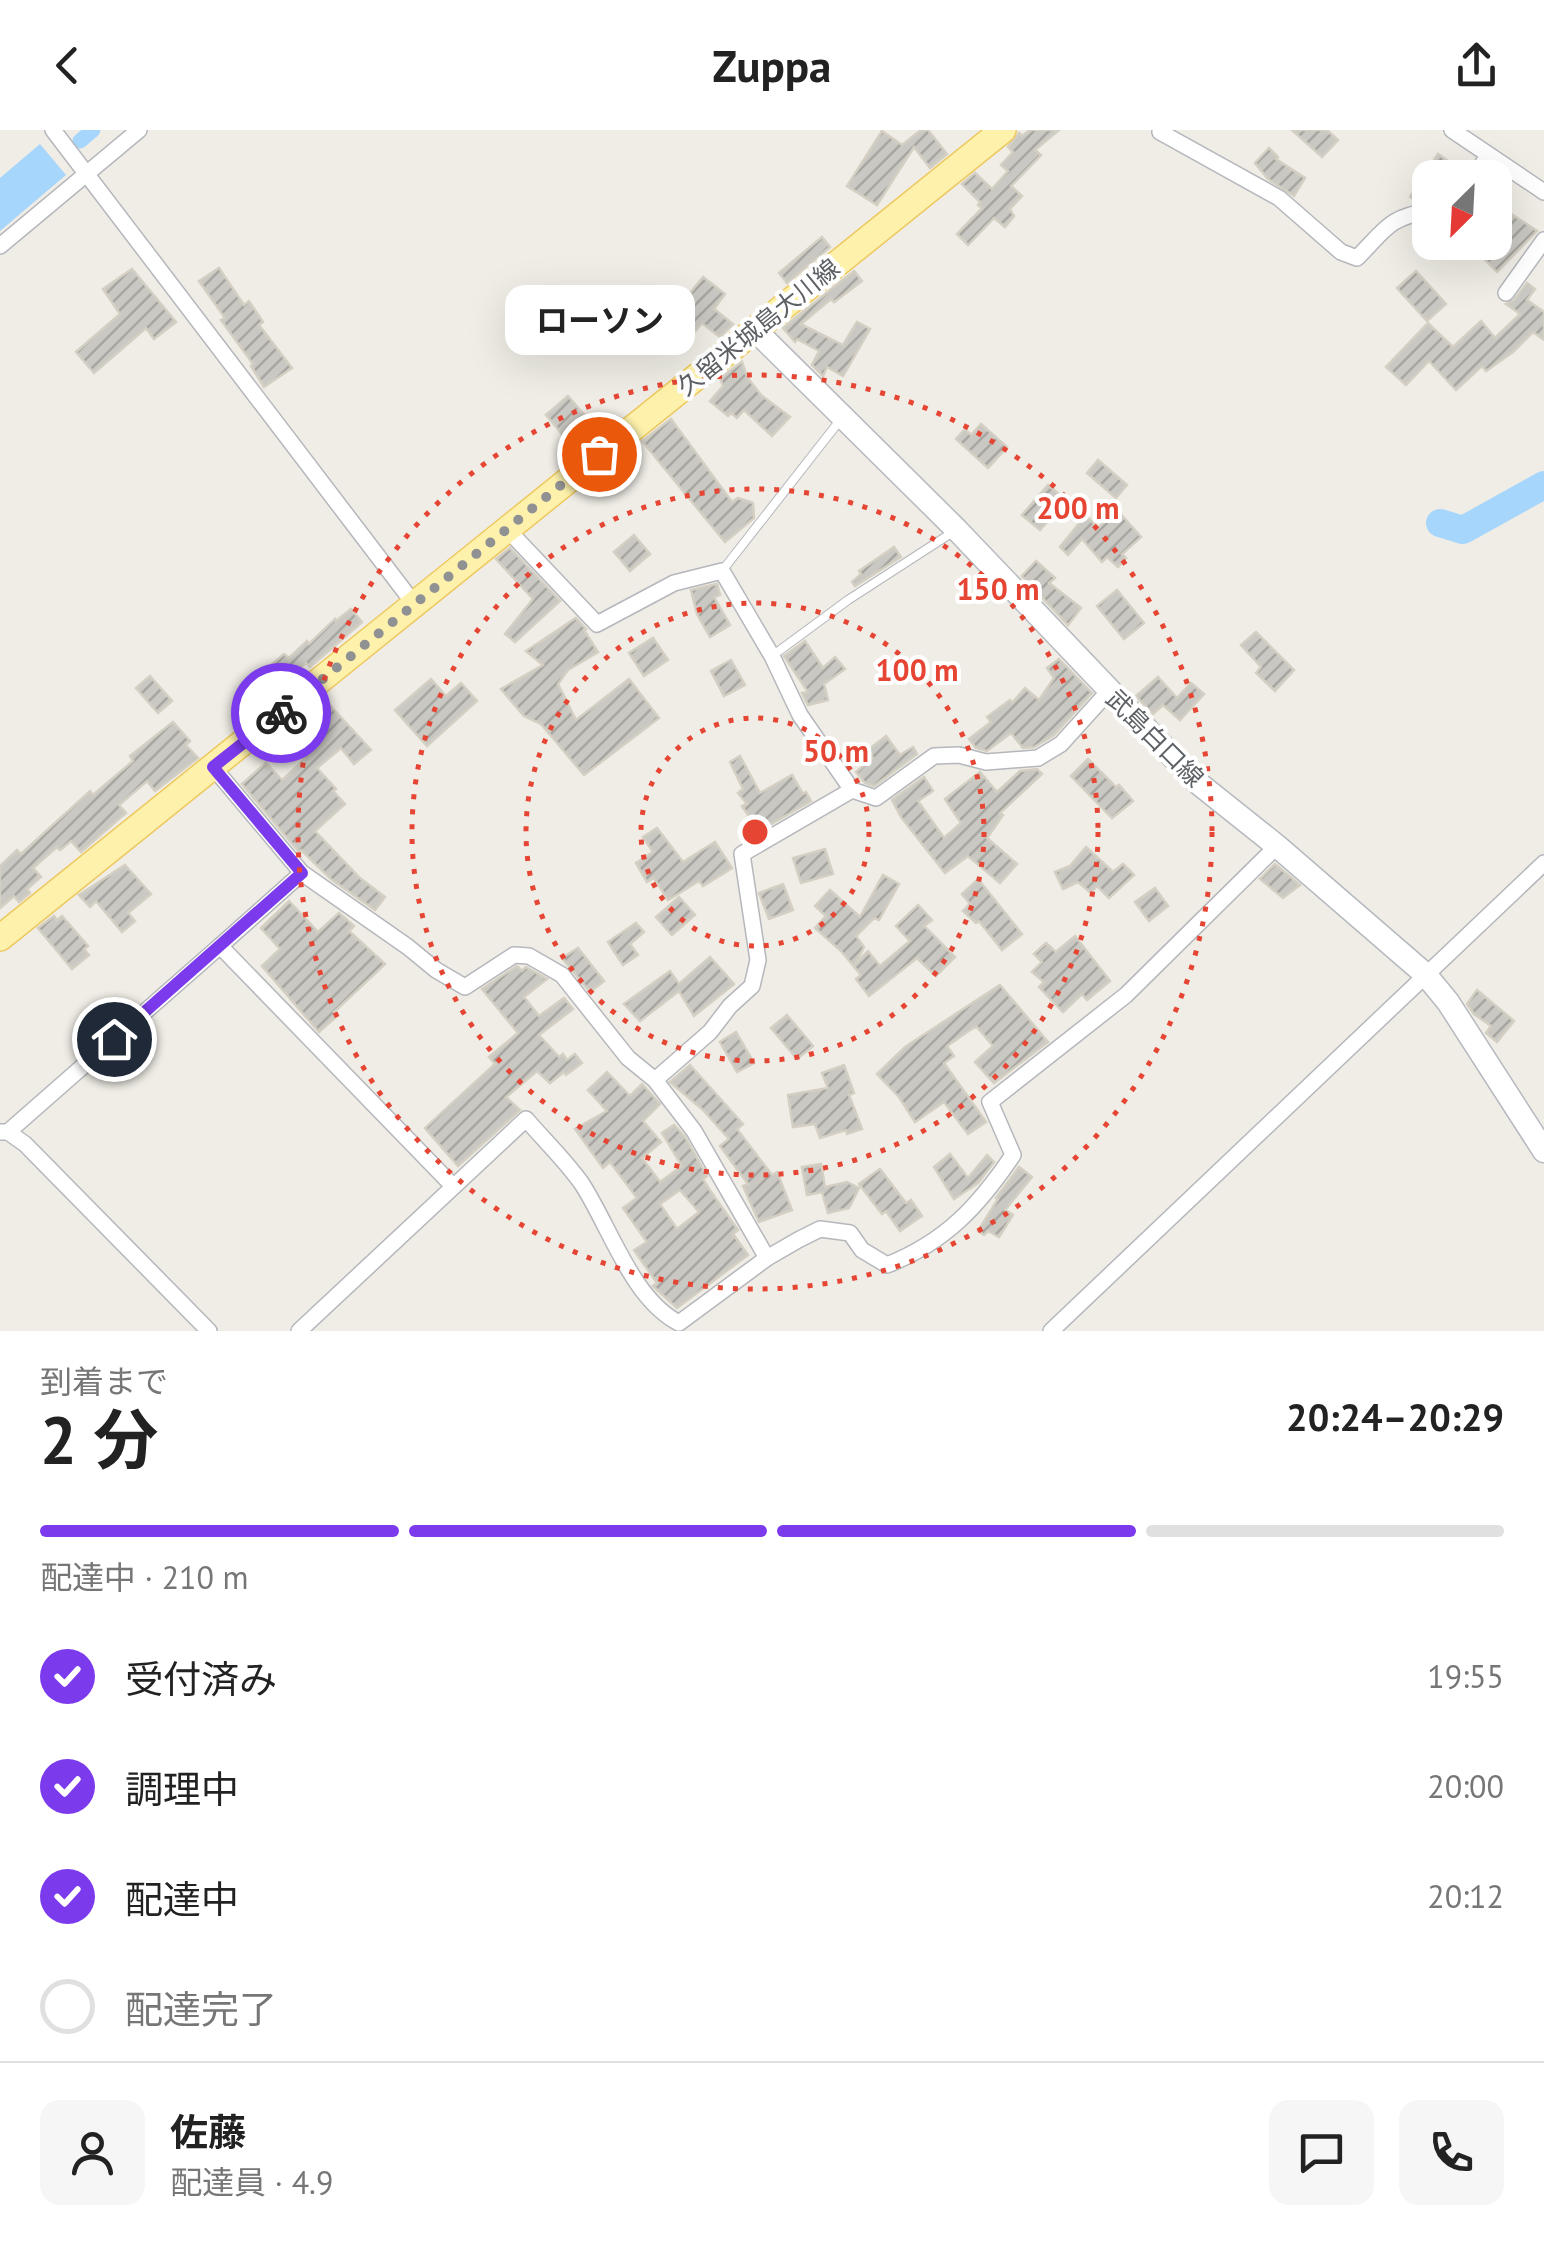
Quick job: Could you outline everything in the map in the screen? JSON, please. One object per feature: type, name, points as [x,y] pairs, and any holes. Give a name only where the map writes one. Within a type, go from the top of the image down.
[{"type":"main road","name":"久留米城島大川線","points":[[0,938],[1003,130]]},
{"type":"main road","name":"武島白口線","points":[[755,330],[957,530],[1198,784],[1425,974],[1448,1002],[1544,1151]]},
{"type":"street","points":[[53,130],[414,606]]},
{"type":"street","points":[[0,246],[139,130]]},
{"type":"street","points":[[1452,130],[1544,192]]},
{"type":"street","points":[[1159,131],[1279,198],[1341,252],[1357,258],[1387,224],[1412,213]]},
{"type":"street","points":[[1485,160],[1488,156]]},
{"type":"street","points":[[1506,293],[1544,240]]},
{"type":"street","points":[[506,528],[597,624],[674,583],[722,571],[772,656],[800,714],[852,790],[876,798],[934,756],[959,754],[986,762],[1038,758],[1060,744],[1108,692]]},
{"type":"street","points":[[213,767],[302,873],[436,970],[465,987],[514,955],[529,956],[562,975],[694,1132],[767,1258]]},
{"type":"street","points":[[654,1080],[710,1032],[752,986],[758,960],[742,854],[852,790]]},
{"type":"street","points":[[299,1331],[526,1119],[578,1178],[629,1268],[661,1314],[679,1323],[767,1258],[820,1229],[850,1234],[862,1250],[886,1265],[922,1251],[943,1236],[995,1181],[1012,1154],[990,1102],[1126,995],[1276,846]]},
{"type":"street","points":[[1052,1331],[1544,863]]},
{"type":"street","points":[[209,1331],[25,1144],[4,1132],[302,873]]},
{"type":"street","points":[[220,946],[453,1186]]},
{"type":"lane","points":[[722,571],[844,416]]},
{"type":"lane","points":[[772,656],[848,600],[957,530]]},
{"type":"water","points":[[40,144],[66,175],[0,231],[0,178]]},
{"type":"building","points":[[921,130],[928,130],[947,154],[930,168],[914,147],[877,205],[847,186],[882,131],[902,145]]},
{"type":"building","points":[[1030,130],[1059,130],[1035,150],[1041,155],[1011,186],[1022,196],[1010,209],[1014,216],[1005,227],[994,218],[968,245],[957,234],[982,208],[962,184],[975,173],[992,189],[1008,171],[1001,165],[1013,152],[1008,147],[1019,133],[1022,136]]},
{"type":"building","points":[[1292,130],[1327,130],[1338,140],[1322,157]]},
{"type":"building","points":[[1269,148],[1276,159],[1305,178],[1294,196],[1268,179],[1255,163]]},
{"type":"building","points":[[1512,214],[1537,231],[1512,257]]},
{"type":"building","points":[[822,237],[830,247],[787,283],[779,273]]},
{"type":"building","points":[[1485,260],[1509,260],[1497,272]]},
{"type":"building","points":[[219,268],[244,305],[249,301],[263,322],[259,325],[292,368],[264,387],[199,281]]},
{"type":"building","points":[[132,269],[176,322],[154,339],[146,328],[94,373],[76,352],[120,314],[103,289]]},
{"type":"building","points":[[854,271],[862,281],[834,302],[831,299],[801,324],[843,345],[857,322],[870,329],[843,376],[827,367],[823,376],[812,365],[819,351],[797,339],[795,342],[783,328]]},
{"type":"building","points":[[1416,271],[1446,304],[1427,321],[1397,288]]},
{"type":"building","points":[[703,277],[725,294],[714,309],[733,324],[720,337],[702,323],[692,335],[677,322],[694,303],[687,297]]},
{"type":"building","points":[[1527,283],[1535,289],[1527,300],[1544,312],[1544,340],[1533,332],[1513,352],[1486,371],[1482,366],[1456,390],[1429,361],[1406,385],[1386,367],[1428,323],[1453,347],[1481,321],[1495,338],[1520,314],[1506,304]]},
{"type":"building","points":[[742,362],[747,377],[761,395],[790,417],[772,436],[744,410],[737,418],[731,413],[728,416],[710,401],[723,386],[720,378]]},
{"type":"building","points":[[568,396],[594,426],[577,441],[567,440],[546,415]]},
{"type":"building","points":[[671,419],[732,502],[738,498],[753,503],[754,518],[725,542],[642,441]]},
{"type":"building","points":[[981,424],[1007,447],[988,468],[956,439],[965,429],[971,435]]},
{"type":"building","points":[[1098,460],[1127,485],[1116,498],[1087,473]]},
{"type":"building","points":[[1048,485],[1066,500],[1040,530],[1022,515]]},
{"type":"building","points":[[1117,510],[1141,537],[1122,554],[1126,558],[1118,567],[1107,557],[1102,562],[1082,539],[1068,555],[1060,547],[1086,515],[1098,528]]},
{"type":"building","points":[[634,535],[650,554],[630,571],[614,552]]},
{"type":"building","points":[[894,547],[901,557],[855,586],[852,582],[861,574],[859,571]]},
{"type":"building","points":[[510,548],[560,601],[515,642],[505,634],[533,599],[496,559]]},
{"type":"building","points":[[1036,561],[1055,578],[1049,583],[1081,608],[1068,625],[1022,576]]},
{"type":"building","points":[[717,584],[720,595],[714,597],[730,625],[710,637],[697,614],[691,590]]},
{"type":"building","points":[[1117,590],[1144,623],[1124,639],[1097,606]]},
{"type":"building","points":[[351,609],[362,622],[310,667],[306,663],[284,682],[270,666],[284,654],[289,658],[307,641],[309,644]]},
{"type":"building","points":[[576,618],[598,652],[568,670],[558,684],[576,720],[629,679],[659,718],[584,775],[541,724],[524,716],[501,689],[543,665],[526,651]]},
{"type":"building","points":[[1256,632],[1294,670],[1275,691],[1256,673],[1261,667],[1241,645]]},
{"type":"building","points":[[653,638],[668,660],[644,676],[629,653]]},
{"type":"building","points":[[805,641],[823,668],[835,657],[845,669],[824,684],[828,700],[808,705],[802,693],[808,692],[784,656]]},
{"type":"building","points":[[1059,659],[1092,693],[1054,735],[1034,747],[1023,748],[1011,733],[987,751],[976,748],[969,739],[991,722],[987,717],[1010,700],[1012,703],[1025,688],[1039,700],[1054,678],[1047,668]]},
{"type":"building","points":[[731,660],[745,685],[724,696],[711,671]]},
{"type":"building","points":[[150,676],[172,701],[158,713],[136,688]]},
{"type":"building","points":[[1158,677],[1177,698],[1191,683],[1204,694],[1180,720],[1163,705],[1153,714],[1136,696]]},
{"type":"building","points":[[431,679],[446,696],[461,683],[477,701],[427,746],[395,710]]},
{"type":"building","points":[[323,698],[371,750],[354,764],[341,748],[317,768],[345,804],[315,831],[360,878],[385,897],[375,910],[299,852],[242,784],[266,763],[282,780],[305,759],[289,741],[317,717],[310,709]]},
{"type":"building","points":[[173,722],[190,741],[186,745],[198,758],[155,791],[147,781],[119,805],[126,813],[81,852],[71,841],[60,850],[57,847],[33,868],[41,877],[27,889],[30,893],[19,902],[14,896],[0,908],[0,866],[17,850],[21,854],[90,791],[93,795],[133,761],[130,756]]},
{"type":"building","points":[[886,736],[900,755],[913,747],[917,754],[874,786],[865,783],[856,772],[873,758],[868,750]]},
{"type":"building","points":[[740,756],[760,793],[792,775],[811,801],[752,835],[745,825],[752,821],[742,806],[747,804],[738,793],[743,789],[730,762]]},
{"type":"building","points":[[1088,759],[1133,801],[1112,818],[1071,776]]},
{"type":"building","points":[[1037,769],[1042,774],[1000,813],[1003,815],[987,838],[1017,864],[1000,883],[968,856],[945,873],[892,800],[924,777],[933,791],[918,801],[944,838],[961,823],[945,799],[980,772],[997,792],[1020,771]]},
{"type":"building","points":[[657,828],[683,862],[715,842],[732,868],[703,886],[699,881],[668,900],[654,878],[647,882],[636,863],[653,852],[643,837]]},
{"type":"building","points":[[1086,847],[1113,872],[1123,864],[1134,875],[1109,898],[1097,886],[1091,893],[1078,882],[1063,889],[1055,872],[1070,866]]},
{"type":"building","points":[[825,849],[833,874],[801,883],[793,858]]},
{"type":"building","points":[[1275,864],[1300,885],[1283,898],[1260,879]]},
{"type":"building","points":[[125,865],[151,894],[128,913],[135,921],[122,932],[96,901],[90,907],[79,895]]},
{"type":"building","points":[[883,875],[899,884],[879,920],[874,918],[856,936],[864,947],[855,964],[868,951],[880,966],[910,941],[896,926],[918,905],[932,920],[924,926],[955,957],[936,976],[917,958],[869,996],[856,979],[861,975],[815,928],[826,916],[815,906],[830,890],[860,917]]},
{"type":"building","points":[[978,879],[1022,934],[1002,950],[979,921],[976,923],[963,911],[970,904],[962,894]]},
{"type":"building","points":[[783,884],[793,910],[769,919],[759,893]]},
{"type":"building","points":[[1155,888],[1168,906],[1149,921],[1135,902]]},
{"type":"building","points":[[679,897],[695,915],[672,935],[656,917]]},
{"type":"building","points":[[289,901],[318,932],[339,913],[354,926],[349,931],[385,964],[334,1012],[337,1016],[319,1032],[262,966],[280,949],[261,928]]},
{"type":"building","points":[[54,916],[57,920],[62,916],[88,946],[84,949],[89,955],[72,969],[38,928]]},
{"type":"building","points":[[636,923],[644,932],[630,944],[638,955],[623,965],[608,942]]},
{"type":"building","points":[[1075,936],[1110,981],[1087,1000],[1082,994],[1063,1012],[1039,987],[1044,982],[1032,972],[1042,962],[1034,954],[1046,943],[1056,952]]},
{"type":"building","points":[[578,948],[604,981],[590,992],[562,958]]},
{"type":"building","points":[[710,957],[734,984],[694,1016],[679,991],[640,1021],[624,1004],[670,971],[679,984]]},
{"type":"building","points":[[517,966],[547,979],[524,997],[539,1016],[564,998],[573,1009],[539,1035],[559,1057],[563,1054],[567,1060],[575,1054],[582,1063],[550,1083],[537,1071],[506,1097],[520,1110],[458,1166],[425,1128],[495,1064],[489,1057],[518,1033],[482,989]]},
{"type":"building","points":[[1000,985],[1048,1042],[994,1083],[975,1062],[993,1046],[977,1027],[973,1028],[947,1046],[954,1056],[944,1063],[986,1122],[968,1134],[944,1102],[915,1122],[877,1074],[905,1047]]},
{"type":"building","points":[[1477,990],[1514,1021],[1497,1042],[1486,1033],[1491,1026],[1467,1004]]},
{"type":"building","points":[[787,1015],[813,1046],[797,1059],[771,1028]]},
{"type":"building","points":[[736,1032],[754,1063],[737,1072],[720,1042]]},
{"type":"building","points":[[690,1065],[743,1124],[737,1129],[772,1175],[777,1172],[792,1210],[759,1222],[743,1186],[748,1184],[720,1146],[729,1139],[670,1082]]},
{"type":"building","points":[[844,1065],[854,1093],[849,1095],[862,1129],[820,1138],[815,1124],[793,1127],[788,1095],[828,1088],[822,1073]]},
{"type":"building","points":[[607,1072],[630,1096],[642,1084],[660,1104],[643,1121],[661,1142],[642,1158],[660,1182],[682,1166],[662,1133],[674,1125],[707,1176],[703,1179],[709,1189],[738,1230],[733,1234],[748,1255],[677,1308],[653,1286],[657,1283],[634,1250],[647,1242],[623,1208],[637,1198],[610,1162],[603,1168],[575,1129],[607,1111],[588,1090]],"holes":[[[680,1190],[699,1212],[677,1229],[660,1204]]]},
{"type":"building","points":[[950,1154],[968,1178],[987,1155],[994,1162],[978,1183],[954,1199],[934,1167]]},
{"type":"building","points":[[821,1164],[825,1187],[847,1182],[859,1188],[849,1208],[828,1213],[822,1192],[807,1195],[802,1167]]},
{"type":"building","points":[[1019,1167],[1032,1177],[1005,1210],[1013,1215],[999,1237],[988,1231],[984,1235],[978,1231]]},
{"type":"building","points":[[880,1169],[906,1203],[911,1200],[922,1216],[900,1231],[859,1184]]},
{"type":"waterway","points":[[80,141],[93,130]]},
{"type":"waterway","points":[[1440,523],[1463,530],[1544,485]]},
{"type":"way so far","points":[[281,713],[599,454]]},
{"type":"place","name":"ローソン","points":[[599,454]]},
{"type":"route","points":[[114,1039],[302,873],[213,767],[281,713]]}]
